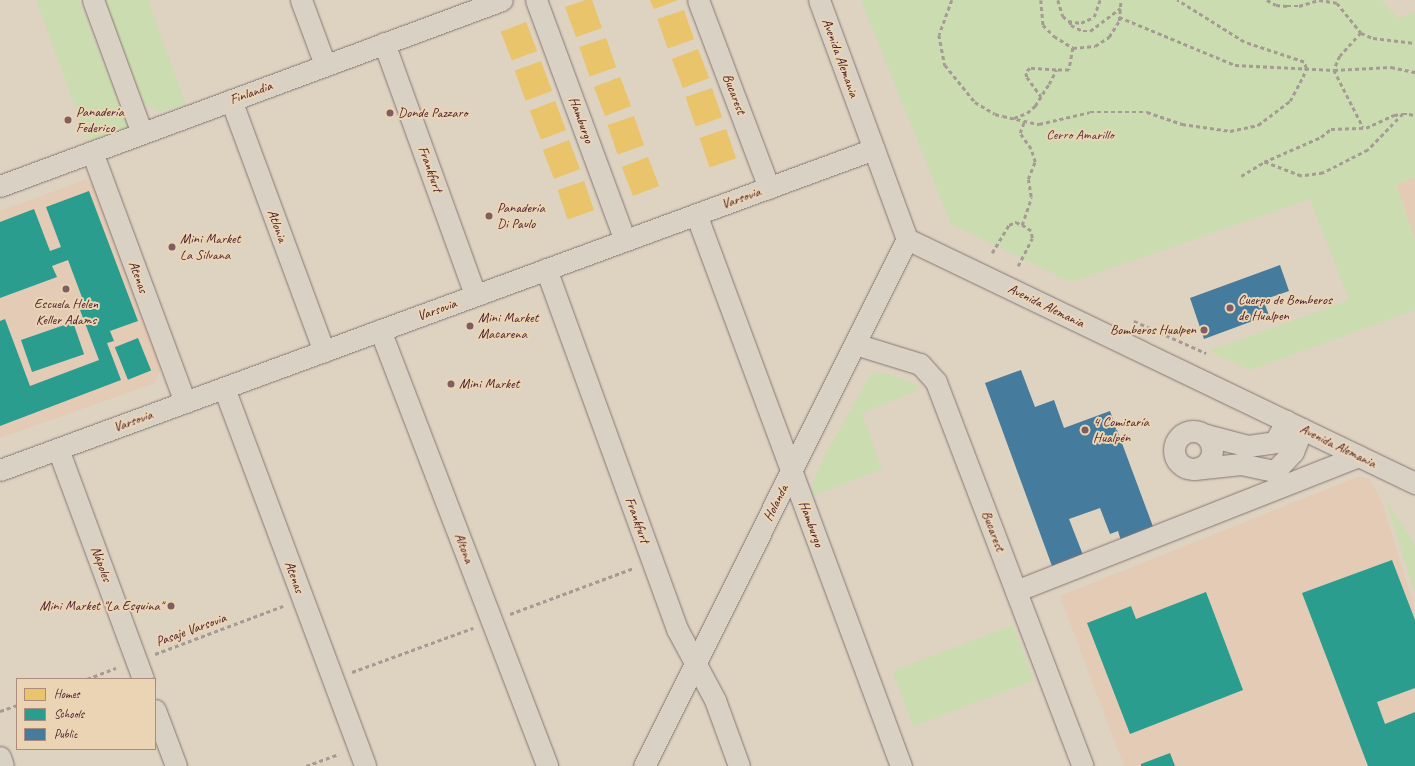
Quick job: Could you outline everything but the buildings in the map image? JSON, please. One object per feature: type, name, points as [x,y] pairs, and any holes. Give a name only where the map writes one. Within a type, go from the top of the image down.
[{"type":"street","points":[[93,0],[142,133]]},
{"type":"street","points":[[301,0],[325,65]]},
{"type":"street","name":"Hamburgo","points":[[536,0],[625,240]]},
{"type":"street","name":"Bucarest","points":[[698,0],[769,188]]},
{"type":"street","name":"Avenida Alemania","points":[[819,0],[907,240],[1415,483]]},
{"type":"street","name":"Finlandia","points":[[0,186],[384,43],[489,2]]},
{"type":"street","name":"Frankfurt","points":[[384,43],[475,296]]},
{"type":"street","name":"Atlonia","points":[[231,100],[324,351]]},
{"type":"street","name":"Varsovia","points":[[0,470],[874,149]]},
{"type":"street","name":"Atenas","points":[[92,152],[185,402]]},
{"type":"street","name":"Hamburgo","points":[[696,214],[901,766]]},
{"type":"street","name":"Holanda","points":[[644,766],[907,240]]},
{"type":"street","name":"Frankfurt","points":[[546,269],[677,629],[715,700],[739,766]]},
{"type":"street","name":"Altona","points":[[380,330],[547,766]]},
{"type":"street","name":"Bucarest","points":[[855,344],[912,360],[926,368],[932,375],[1083,766]]},
{"type":"street","name":"Atenas","points":[[224,388],[365,766]]},
{"type":"street","points":[[1294,425],[1293,452],[1275,471],[1241,464],[1194,469],[1179,464],[1174,452],[1174,444],[1181,434],[1188,431],[1248,446],[1275,442],[1294,425]]},
{"type":"street","points":[[1194,469],[1204,466],[1212,455],[1211,443],[1206,435]]},
{"type":"street","name":"Nápoles","points":[[58,449],[140,670]]},
{"type":"street","points":[[1016,591],[1358,456]]},
{"type":"street","points":[[156,713],[176,766]]},
{"type":"street","points":[[0,757],[3,766]]},
{"type":"path","points":[[952,0],[939,35],[945,65],[975,102],[1003,116],[1024,122],[1039,124],[1090,112],[1147,112],[1199,127],[1230,131],[1243,130],[1258,125],[1290,101],[1306,68],[1304,62],[1244,42],[1177,0]]},
{"type":"path","points":[[1041,0],[1044,25],[1054,36],[1073,48],[1087,47],[1101,43],[1115,31],[1119,17],[1121,0]]},
{"type":"path","points":[[1058,0],[1059,10],[1070,21],[1071,25],[1083,31],[1090,31],[1120,7]]},
{"type":"path","points":[[1070,21],[1081,23],[1094,17],[1100,0]]},
{"type":"path","points":[[1267,0],[1276,5],[1287,6],[1299,6],[1320,0],[1337,3],[1362,33],[1373,38],[1415,43]]},
{"type":"path","points":[[1119,17],[1235,65],[1334,70],[1391,67],[1415,72]]},
{"type":"path","points":[[1334,70],[1340,56],[1362,33]]},
{"type":"path","points":[[1041,96],[1027,77],[1027,69],[1035,67],[1069,70],[1073,48]]},
{"type":"path","points":[[1003,116],[1017,118],[1027,113],[1041,96],[1056,70]]},
{"type":"path","points":[[1334,70],[1363,127]]},
{"type":"path","points":[[1264,162],[1301,176],[1323,173],[1368,150],[1403,114]]},
{"type":"path","points":[[1241,176],[1264,162],[1321,137],[1331,129],[1363,127],[1394,115],[1415,115]]},
{"type":"path","points":[[1022,225],[1031,197],[1028,179],[1034,162],[1031,149],[1020,132],[1024,122]]},
{"type":"path","points":[[992,253],[1009,225],[1016,222],[1031,231],[1032,238],[1018,266]]},
{"type":"path","points":[[1134,321],[1206,353]]},
{"type":"path","name":"Pasaje Varsovia","points":[[93,678],[140,670],[303,599]]},
{"type":"path","points":[[0,711],[16,705]]},
{"type":"path","points":[[306,766],[358,746]]},
{"type":"shaded area","points":[[1415,177],[1415,240],[1396,184]]},
{"type":"shaded area","name":"Escuela Helen Keller Adams","points":[[85,180],[94,185],[161,367],[155,383],[0,438],[0,211]]},
{"type":"shaded area","points":[[1360,476],[1369,479],[1381,499],[1415,610],[1415,766],[1124,766],[1060,596]]},
{"type":"green space","points":[[36,0],[79,0],[128,128],[88,141]]},
{"type":"green space","points":[[105,0],[148,0],[186,105],[160,112],[144,104]]},
{"type":"green space","name":"Cerro Amarillo","points":[[861,0],[1381,0],[1398,18],[1415,12],[1415,177],[1396,185],[1415,240],[1415,310],[1250,370],[1209,351],[1349,300],[1310,199],[1071,282],[951,224]]},
{"type":"green space","points":[[872,372],[891,375],[915,384],[919,390],[862,413],[882,469],[812,496],[813,481],[825,455]]},
{"type":"green space","points":[[1385,498],[1415,545],[1415,594]]},
{"type":"green space","points":[[1013,625],[1034,680],[914,726],[893,671]]},
{"type":"place","name":"Donde Pazzaro","points":[[390,113]]},
{"type":"place","name":"Panadería Federico","points":[[68,120]]},
{"type":"place","name":"Panadería Di Paulo","points":[[489,216]]},
{"type":"place","name":"Mini Market La Silvana","points":[[172,247]]},
{"type":"place","name":"Escuela Helen Keller Adams","points":[[66,289]]},
{"type":"place","name":"Cuerpo de Bomberos de Hualpen","points":[[1230,308]]},
{"type":"place","name":"Mini Market Macarena","points":[[470,326]]},
{"type":"place","name":"Bomberos Hualpen","points":[[1204,330]]},
{"type":"place","name":"Mini Market","points":[[451,384]]},
{"type":"place","name":"4 Comisaría Hualpén","points":[[1085,430]]},
{"type":"place","name":"Mini Market \"La Esquina\"","points":[[171,606]]}]
